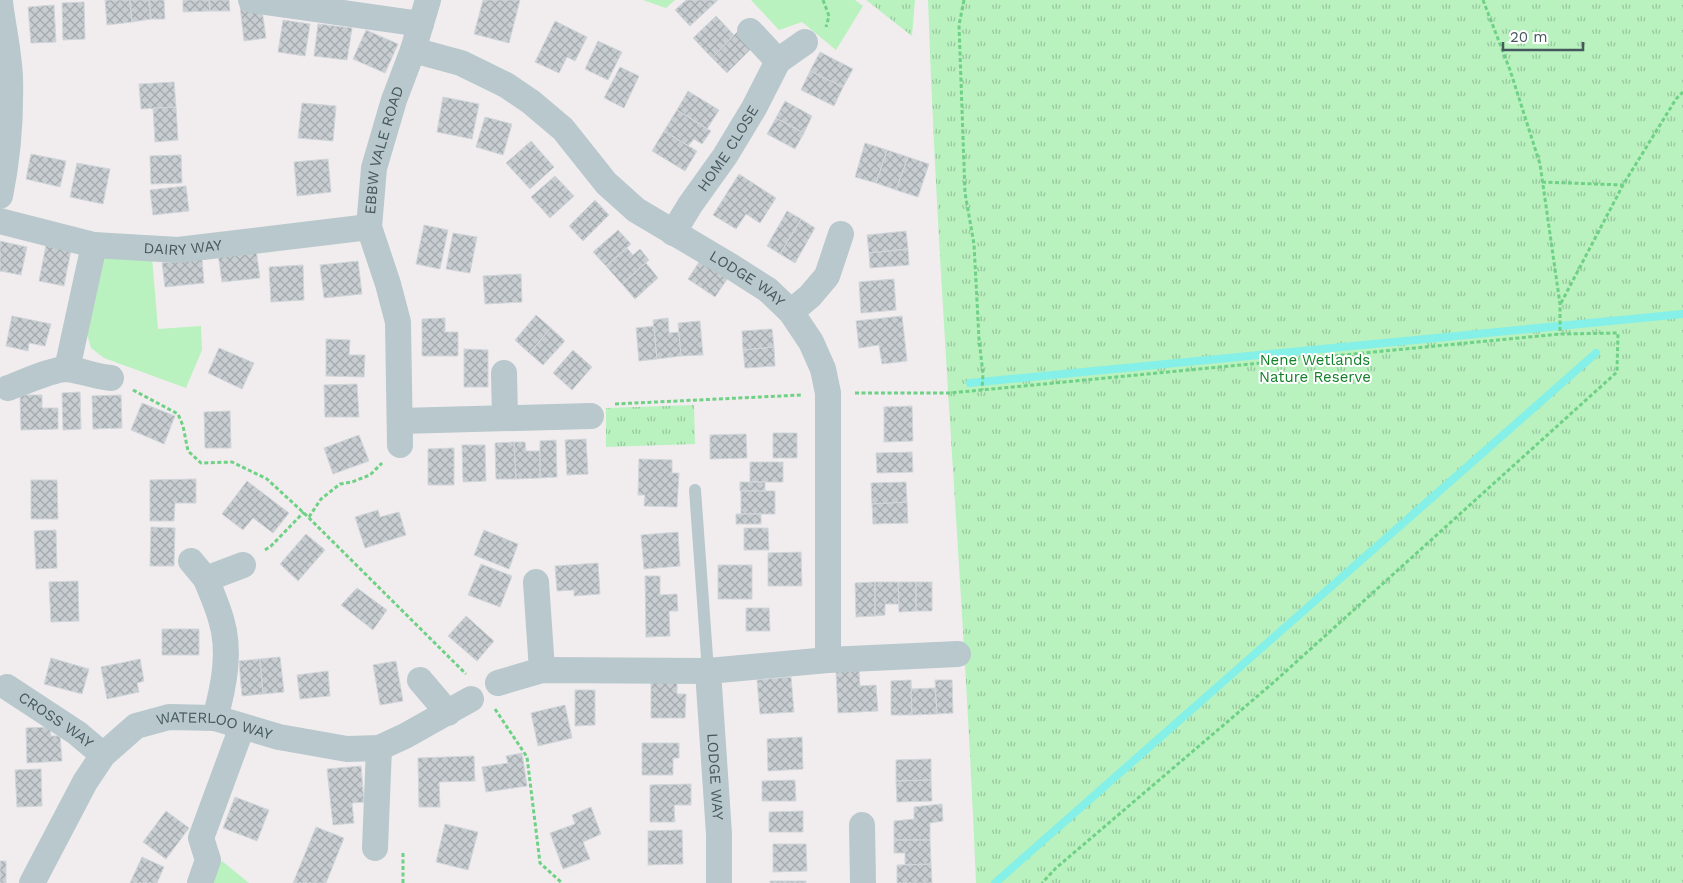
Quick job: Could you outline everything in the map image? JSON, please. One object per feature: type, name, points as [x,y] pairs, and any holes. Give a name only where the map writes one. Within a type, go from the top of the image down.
[{"type":"street","points":[[251,0],[424,12]]},
{"type":"street","points":[[0,2],[10,76],[10,123],[6,166],[0,196]]},
{"type":"street","name":"EBBW VALE ROAD","points":[[400,433],[398,322],[388,284],[369,227],[374,168],[394,100],[413,50],[424,12]]},
{"type":"street","points":[[750,31],[778,61]]},
{"type":"street","name":"HOME CLOSE","points":[[673,233],[690,205],[725,156],[754,108],[778,61],[805,42]]},
{"type":"street","name":"LODGE WAY","points":[[413,50],[461,63],[506,85],[531,102],[562,129],[606,183],[636,210],[768,290],[791,312],[811,342],[823,369],[828,393],[828,660]]},
{"type":"street","name":"DAIRY WAY","points":[[0,221],[94,245],[178,250],[369,227]]},
{"type":"street","points":[[791,312],[810,296],[827,276],[841,234]]},
{"type":"street","points":[[67,369],[94,245]]},
{"type":"street","points":[[8,388],[37,377],[67,369],[100,378],[111,378]]},
{"type":"street","points":[[504,373],[505,418]]},
{"type":"street","points":[[400,433],[505,418],[591,416]]},
{"type":"street","points":[[215,718],[223,688],[226,654],[222,620],[199,570],[244,565]]},
{"type":"street","points":[[536,582],[542,670],[708,671],[828,660],[958,654]]},
{"type":"street","name":"WATERLOO WAY","points":[[32,883],[85,782],[103,755],[136,726],[169,717],[215,718],[279,737],[347,749],[379,748],[448,713],[483,692],[542,670]]},
{"type":"street","name":"LODGE WAY","points":[[708,671],[719,834],[719,883]]},
{"type":"street","points":[[420,680],[448,713]]},
{"type":"street","name":"CROSS WAY","points":[[7,687],[77,733],[103,755]]},
{"type":"street","points":[[200,883],[208,860],[202,838],[242,727]]},
{"type":"street","points":[[375,848],[379,748]]},
{"type":"street","points":[[862,825],[863,883]]},
{"type":"lane","points":[[695,490],[708,671]]},
{"type":"path","points":[[964,0],[959,25],[965,193],[974,244],[979,339],[983,374],[982,388]]},
{"type":"path","points":[[1483,0],[1510,70],[1540,164],[1560,304],[1560,334]]},
{"type":"path","points":[[1560,304],[1622,185],[1676,99],[1683,92]]},
{"type":"path","points":[[1542,182],[1622,185]]},
{"type":"path","points":[[591,416],[604,405],[828,393],[949,393],[982,388],[1560,334],[1618,333],[1617,372],[1274,682],[1056,868],[1042,883]]},
{"type":"path","points":[[111,378],[178,414],[183,426],[188,451],[201,464],[232,462],[268,479],[304,512],[483,692],[527,756],[540,863],[562,883]]},
{"type":"path","points":[[309,517],[321,499],[340,484],[352,482],[370,475],[400,433]]},
{"type":"path","points":[[244,565],[271,546],[304,512]]},
{"type":"green space","points":[[643,0],[675,0],[666,8]]},
{"type":"green space","points":[[751,0],[855,0],[863,6],[836,50],[802,22],[779,30]]},
{"type":"green space","points":[[866,0],[915,0],[912,36]]},
{"type":"green space","name":"Nene Wetlands Nature Reserve","points":[[928,0],[1683,0],[1683,883],[976,883],[965,662],[932,111]]},
{"type":"green space","points":[[104,255],[152,257],[158,329],[201,326],[202,350],[186,388],[104,358],[91,348],[86,331]]},
{"type":"green space","points":[[694,405],[695,444],[606,447],[606,408]]},
{"type":"green space","points":[[222,861],[249,883],[204,883]]},
{"type":"building","points":[[105,0],[130,0],[132,22],[107,25]]},
{"type":"building","points":[[130,0],[149,0],[151,19],[132,22]]},
{"type":"building","points":[[149,0],[164,0],[165,19],[151,19]]},
{"type":"building","points":[[183,0],[209,0],[210,11],[183,12]]},
{"type":"building","points":[[209,0],[229,0],[230,11],[210,11]]},
{"type":"building","points":[[483,0],[520,0],[509,43],[474,34]]},
{"type":"building","points":[[686,0],[718,0],[690,26],[675,10]]},
{"type":"building","points":[[84,2],[85,39],[63,40],[62,3]]},
{"type":"building","points":[[261,3],[266,38],[244,41],[240,6]]},
{"type":"building","points":[[54,5],[56,42],[31,43],[28,7]]},
{"type":"building","points":[[716,16],[734,35],[712,58],[693,38]]},
{"type":"building","points":[[283,20],[310,24],[305,56],[278,52]]},
{"type":"building","points":[[555,21],[587,37],[575,61],[567,57],[559,73],[535,62]]},
{"type":"building","points":[[318,24],[352,28],[347,60],[314,56]]},
{"type":"building","points":[[741,28],[751,49],[727,73],[712,58]]},
{"type":"building","points":[[366,30],[398,44],[385,73],[353,59]]},
{"type":"building","points":[[598,41],[622,52],[608,80],[585,69]]},
{"type":"building","points":[[820,52],[853,69],[843,87],[810,71]]},
{"type":"building","points":[[620,67],[639,76],[624,108],[604,98]]},
{"type":"building","points":[[810,71],[843,87],[834,106],[801,90]]},
{"type":"building","points":[[174,82],[176,107],[141,109],[139,84]]},
{"type":"building","points":[[688,91],[719,110],[707,129],[677,110]]},
{"type":"building","points":[[443,97],[479,104],[472,139],[437,132]]},
{"type":"building","points":[[785,101],[812,116],[804,133],[776,118]]},
{"type":"building","points":[[302,103],[336,106],[333,141],[298,138]]},
{"type":"building","points":[[176,107],[178,140],[155,142],[153,108]]},
{"type":"building","points":[[677,110],[711,131],[702,144],[694,139],[688,146],[664,131]]},
{"type":"building","points":[[485,117],[512,124],[503,155],[476,147]]},
{"type":"building","points":[[776,118],[804,133],[795,149],[767,134]]},
{"type":"building","points":[[664,131],[697,151],[685,171],[652,151]]},
{"type":"building","points":[[531,141],[554,167],[530,189],[506,163]]},
{"type":"building","points":[[865,143],[887,150],[876,183],[855,177]]},
{"type":"building","points":[[887,150],[908,157],[896,190],[876,183]]},
{"type":"building","points":[[31,154],[66,161],[60,187],[26,179]]},
{"type":"building","points":[[181,155],[182,183],[151,184],[150,156]]},
{"type":"building","points":[[908,157],[929,164],[918,197],[896,190]]},
{"type":"building","points":[[328,159],[331,192],[297,196],[294,162]]},
{"type":"building","points":[[77,163],[110,169],[103,204],[70,197]]},
{"type":"building","points":[[739,174],[776,198],[760,223],[746,214],[736,229],[713,215]]},
{"type":"building","points":[[555,176],[574,196],[550,218],[531,197]]},
{"type":"building","points":[[186,186],[189,211],[153,215],[150,190]]},
{"type":"building","points":[[595,200],[609,215],[583,241],[569,226]]},
{"type":"building","points":[[787,211],[801,219],[780,254],[767,246]]},
{"type":"building","points":[[801,219],[815,228],[795,263],[780,254]]},
{"type":"building","points":[[424,225],[448,230],[440,269],[416,264]]},
{"type":"building","points":[[618,230],[631,244],[606,266],[593,252]]},
{"type":"building","points":[[906,231],[908,249],[869,253],[867,235]]},
{"type":"building","points":[[453,233],[477,237],[470,273],[446,269]]},
{"type":"building","points":[[0,241],[27,247],[21,275],[0,271]]},
{"type":"building","points":[[46,245],[71,250],[64,286],[39,281]]},
{"type":"building","points":[[627,248],[633,255],[640,249],[649,260],[622,284],[606,266]]},
{"type":"building","points":[[256,249],[260,278],[222,282],[218,254]]},
{"type":"building","points":[[908,249],[909,265],[870,268],[869,253]]},
{"type":"building","points":[[202,259],[204,283],[165,287],[162,263]]},
{"type":"building","points":[[701,259],[728,278],[715,297],[688,279]]},
{"type":"building","points":[[358,261],[362,294],[324,298],[320,265]]},
{"type":"building","points":[[646,263],[658,278],[635,299],[622,284]]},
{"type":"building","points":[[303,265],[304,300],[271,302],[269,267]]},
{"type":"building","points":[[521,274],[522,302],[485,304],[483,276]]},
{"type":"building","points":[[894,279],[896,310],[861,313],[859,282]]},
{"type":"building","points":[[536,315],[551,328],[529,353],[515,340]]},
{"type":"building","points":[[12,316],[51,324],[45,346],[29,343],[28,351],[6,346]]},
{"type":"building","points":[[902,316],[907,361],[882,364],[879,345],[859,348],[856,321]]},
{"type":"building","points":[[445,318],[445,332],[458,332],[458,356],[422,356],[422,319]]},
{"type":"building","points":[[668,318],[669,333],[679,332],[681,356],[657,359],[653,320]]},
{"type":"building","points":[[700,321],[703,355],[681,356],[678,323]]},
{"type":"building","points":[[654,326],[657,359],[639,361],[636,328]]},
{"type":"building","points":[[551,328],[565,341],[543,365],[529,353]]},
{"type":"building","points":[[772,329],[774,347],[743,350],[742,331]]},
{"type":"building","points":[[326,339],[350,340],[349,355],[365,355],[364,377],[326,376]]},
{"type":"building","points":[[774,347],[775,366],[745,368],[743,350]]},
{"type":"building","points":[[219,348],[254,363],[242,389],[208,373]]},
{"type":"building","points":[[464,349],[488,350],[488,387],[464,387]]},
{"type":"building","points":[[573,350],[592,367],[572,390],[553,373]]},
{"type":"building","points":[[357,384],[359,417],[325,417],[324,385]]},
{"type":"building","points":[[80,392],[81,429],[63,430],[62,393]]},
{"type":"building","points":[[20,395],[42,395],[42,408],[58,408],[58,429],[21,430]]},
{"type":"building","points":[[121,395],[122,428],[93,429],[92,396]]},
{"type":"building","points":[[142,403],[175,416],[164,444],[131,430]]},
{"type":"building","points":[[912,406],[913,441],[884,442],[884,407]]},
{"type":"building","points":[[230,411],[231,448],[205,448],[204,412]]},
{"type":"building","points":[[773,433],[797,433],[797,458],[773,458]]},
{"type":"building","points":[[746,434],[747,458],[710,459],[710,435]]},
{"type":"building","points":[[359,435],[369,461],[333,474],[324,448]]},
{"type":"building","points":[[586,439],[588,474],[567,475],[565,440]]},
{"type":"building","points":[[556,440],[557,477],[540,478],[540,441]]},
{"type":"building","points":[[514,442],[525,442],[526,451],[540,451],[540,478],[516,479]]},
{"type":"building","points":[[514,442],[516,479],[496,479],[495,443]]},
{"type":"building","points":[[462,445],[485,445],[486,481],[463,482]]},
{"type":"building","points":[[454,448],[454,485],[428,485],[428,449]]},
{"type":"building","points":[[912,452],[913,472],[877,473],[876,453]]},
{"type":"building","points":[[639,459],[672,460],[672,473],[679,473],[677,507],[644,506],[645,495],[638,495]]},
{"type":"building","points":[[750,462],[783,462],[783,482],[750,482]]},
{"type":"building","points":[[196,479],[196,503],[175,503],[174,521],[150,521],[150,480]]},
{"type":"building","points":[[31,480],[57,480],[58,519],[31,519]]},
{"type":"building","points":[[247,481],[289,513],[273,533],[253,518],[243,530],[222,514]]},
{"type":"building","points":[[740,482],[765,482],[765,491],[740,491]]},
{"type":"building","points":[[906,482],[907,502],[872,504],[871,483]]},
{"type":"building","points":[[741,491],[775,491],[775,514],[741,514]]},
{"type":"building","points":[[907,502],[908,523],[873,524],[872,504]]},
{"type":"building","points":[[378,510],[380,517],[399,512],[406,535],[365,548],[355,517]]},
{"type":"building","points":[[736,514],[761,514],[761,524],[736,524]]},
{"type":"building","points":[[151,527],[175,528],[174,566],[150,566]]},
{"type":"building","points":[[744,528],[768,528],[769,550],[744,550]]},
{"type":"building","points":[[56,530],[57,568],[36,569],[34,531]]},
{"type":"building","points":[[484,530],[518,544],[509,569],[474,555]]},
{"type":"building","points":[[678,532],[680,566],[644,569],[641,535]]},
{"type":"building","points":[[306,534],[325,550],[298,581],[280,564]]},
{"type":"building","points":[[801,552],[802,586],[768,586],[768,553]]},
{"type":"building","points":[[598,563],[600,594],[574,596],[574,590],[557,591],[555,566]]},
{"type":"building","points":[[481,564],[512,576],[500,607],[468,595]]},
{"type":"building","points":[[718,565],[752,565],[752,599],[718,599]]},
{"type":"building","points":[[645,576],[660,576],[660,595],[677,594],[678,611],[669,611],[670,636],[646,637]]},
{"type":"building","points":[[78,581],[79,621],[51,622],[49,582]]},
{"type":"building","points":[[875,582],[875,616],[856,617],[855,583]]},
{"type":"building","points":[[875,582],[898,582],[899,604],[885,604],[885,615],[875,616]]},
{"type":"building","points":[[898,582],[916,582],[916,611],[899,612]]},
{"type":"building","points":[[916,582],[932,582],[932,611],[916,611]]},
{"type":"building","points":[[357,588],[387,610],[373,630],[341,605]]},
{"type":"building","points":[[746,608],[769,608],[770,631],[746,631]]},
{"type":"building","points":[[466,616],[494,641],[477,661],[448,636]]},
{"type":"building","points":[[162,629],[199,629],[199,655],[162,655]]},
{"type":"building","points":[[280,657],[284,692],[263,694],[260,659]]},
{"type":"building","points":[[51,658],[89,669],[82,694],[44,684]]},
{"type":"building","points":[[140,659],[144,681],[137,683],[139,692],[107,699],[101,667]]},
{"type":"building","points":[[260,659],[263,694],[242,696],[239,661]]},
{"type":"building","points":[[396,661],[403,701],[380,705],[373,665]]},
{"type":"building","points":[[859,670],[860,686],[876,685],[878,711],[838,713],[836,671]]},
{"type":"building","points":[[328,671],[330,696],[300,699],[297,675]]},
{"type":"building","points":[[791,677],[794,712],[760,714],[757,680]]},
{"type":"building","points":[[651,678],[677,678],[677,694],[686,694],[685,718],[651,718]]},
{"type":"building","points":[[911,680],[912,715],[891,715],[891,681]]},
{"type":"building","points":[[935,680],[952,680],[953,713],[937,714]]},
{"type":"building","points":[[935,688],[937,714],[912,715],[911,689]]},
{"type":"building","points":[[575,690],[595,690],[595,725],[575,726]]},
{"type":"building","points":[[565,705],[572,738],[538,746],[531,713]]},
{"type":"building","points":[[50,727],[51,736],[60,736],[62,761],[27,763],[26,728]]},
{"type":"building","points":[[802,737],[803,769],[768,771],[767,739]]},
{"type":"building","points":[[642,743],[679,743],[679,758],[673,758],[673,775],[642,775]]},
{"type":"building","points":[[522,753],[527,786],[486,792],[482,767],[508,763],[506,756]]},
{"type":"building","points":[[474,756],[475,781],[439,782],[440,807],[419,807],[418,758]]},
{"type":"building","points":[[931,759],[931,780],[896,781],[896,760]]},
{"type":"building","points":[[361,766],[364,802],[352,803],[354,823],[333,825],[327,769]]},
{"type":"building","points":[[41,769],[42,806],[17,807],[15,770]]},
{"type":"building","points":[[795,780],[796,801],[762,801],[762,781]]},
{"type":"building","points":[[931,780],[932,801],[897,802],[896,781]]},
{"type":"building","points":[[691,784],[691,805],[674,805],[675,822],[650,822],[650,785]]},
{"type":"building","points":[[235,797],[269,810],[257,841],[223,828]]},
{"type":"building","points":[[942,804],[943,821],[930,823],[930,840],[894,840],[894,821],[914,819],[914,807]]},
{"type":"building","points":[[591,807],[601,834],[583,842],[590,859],[563,869],[550,833],[575,824],[572,815]]},
{"type":"building","points":[[166,811],[189,828],[166,859],[143,842]]},
{"type":"building","points":[[803,811],[803,832],[769,832],[769,812]]},
{"type":"building","points":[[445,824],[478,832],[468,870],[436,862]]},
{"type":"building","points":[[316,827],[344,838],[326,883],[293,883]]},
{"type":"building","points":[[682,830],[683,864],[648,865],[648,831]]},
{"type":"building","points":[[894,840],[930,840],[931,864],[905,865],[905,853],[894,853]]},
{"type":"building","points":[[773,844],[806,844],[807,871],[773,872]]},
{"type":"building","points":[[142,857],[164,867],[157,883],[130,883]]},
{"type":"building","points":[[0,861],[6,861],[6,883],[0,883]]},
{"type":"building","points":[[931,864],[932,883],[897,883],[897,865]]},
{"type":"building","points":[[770,881],[806,881],[806,883],[770,883]]},
{"type":"waterway","points":[[970,383],[1683,314]]},
{"type":"waterway","points":[[995,883],[1596,353]]}]
